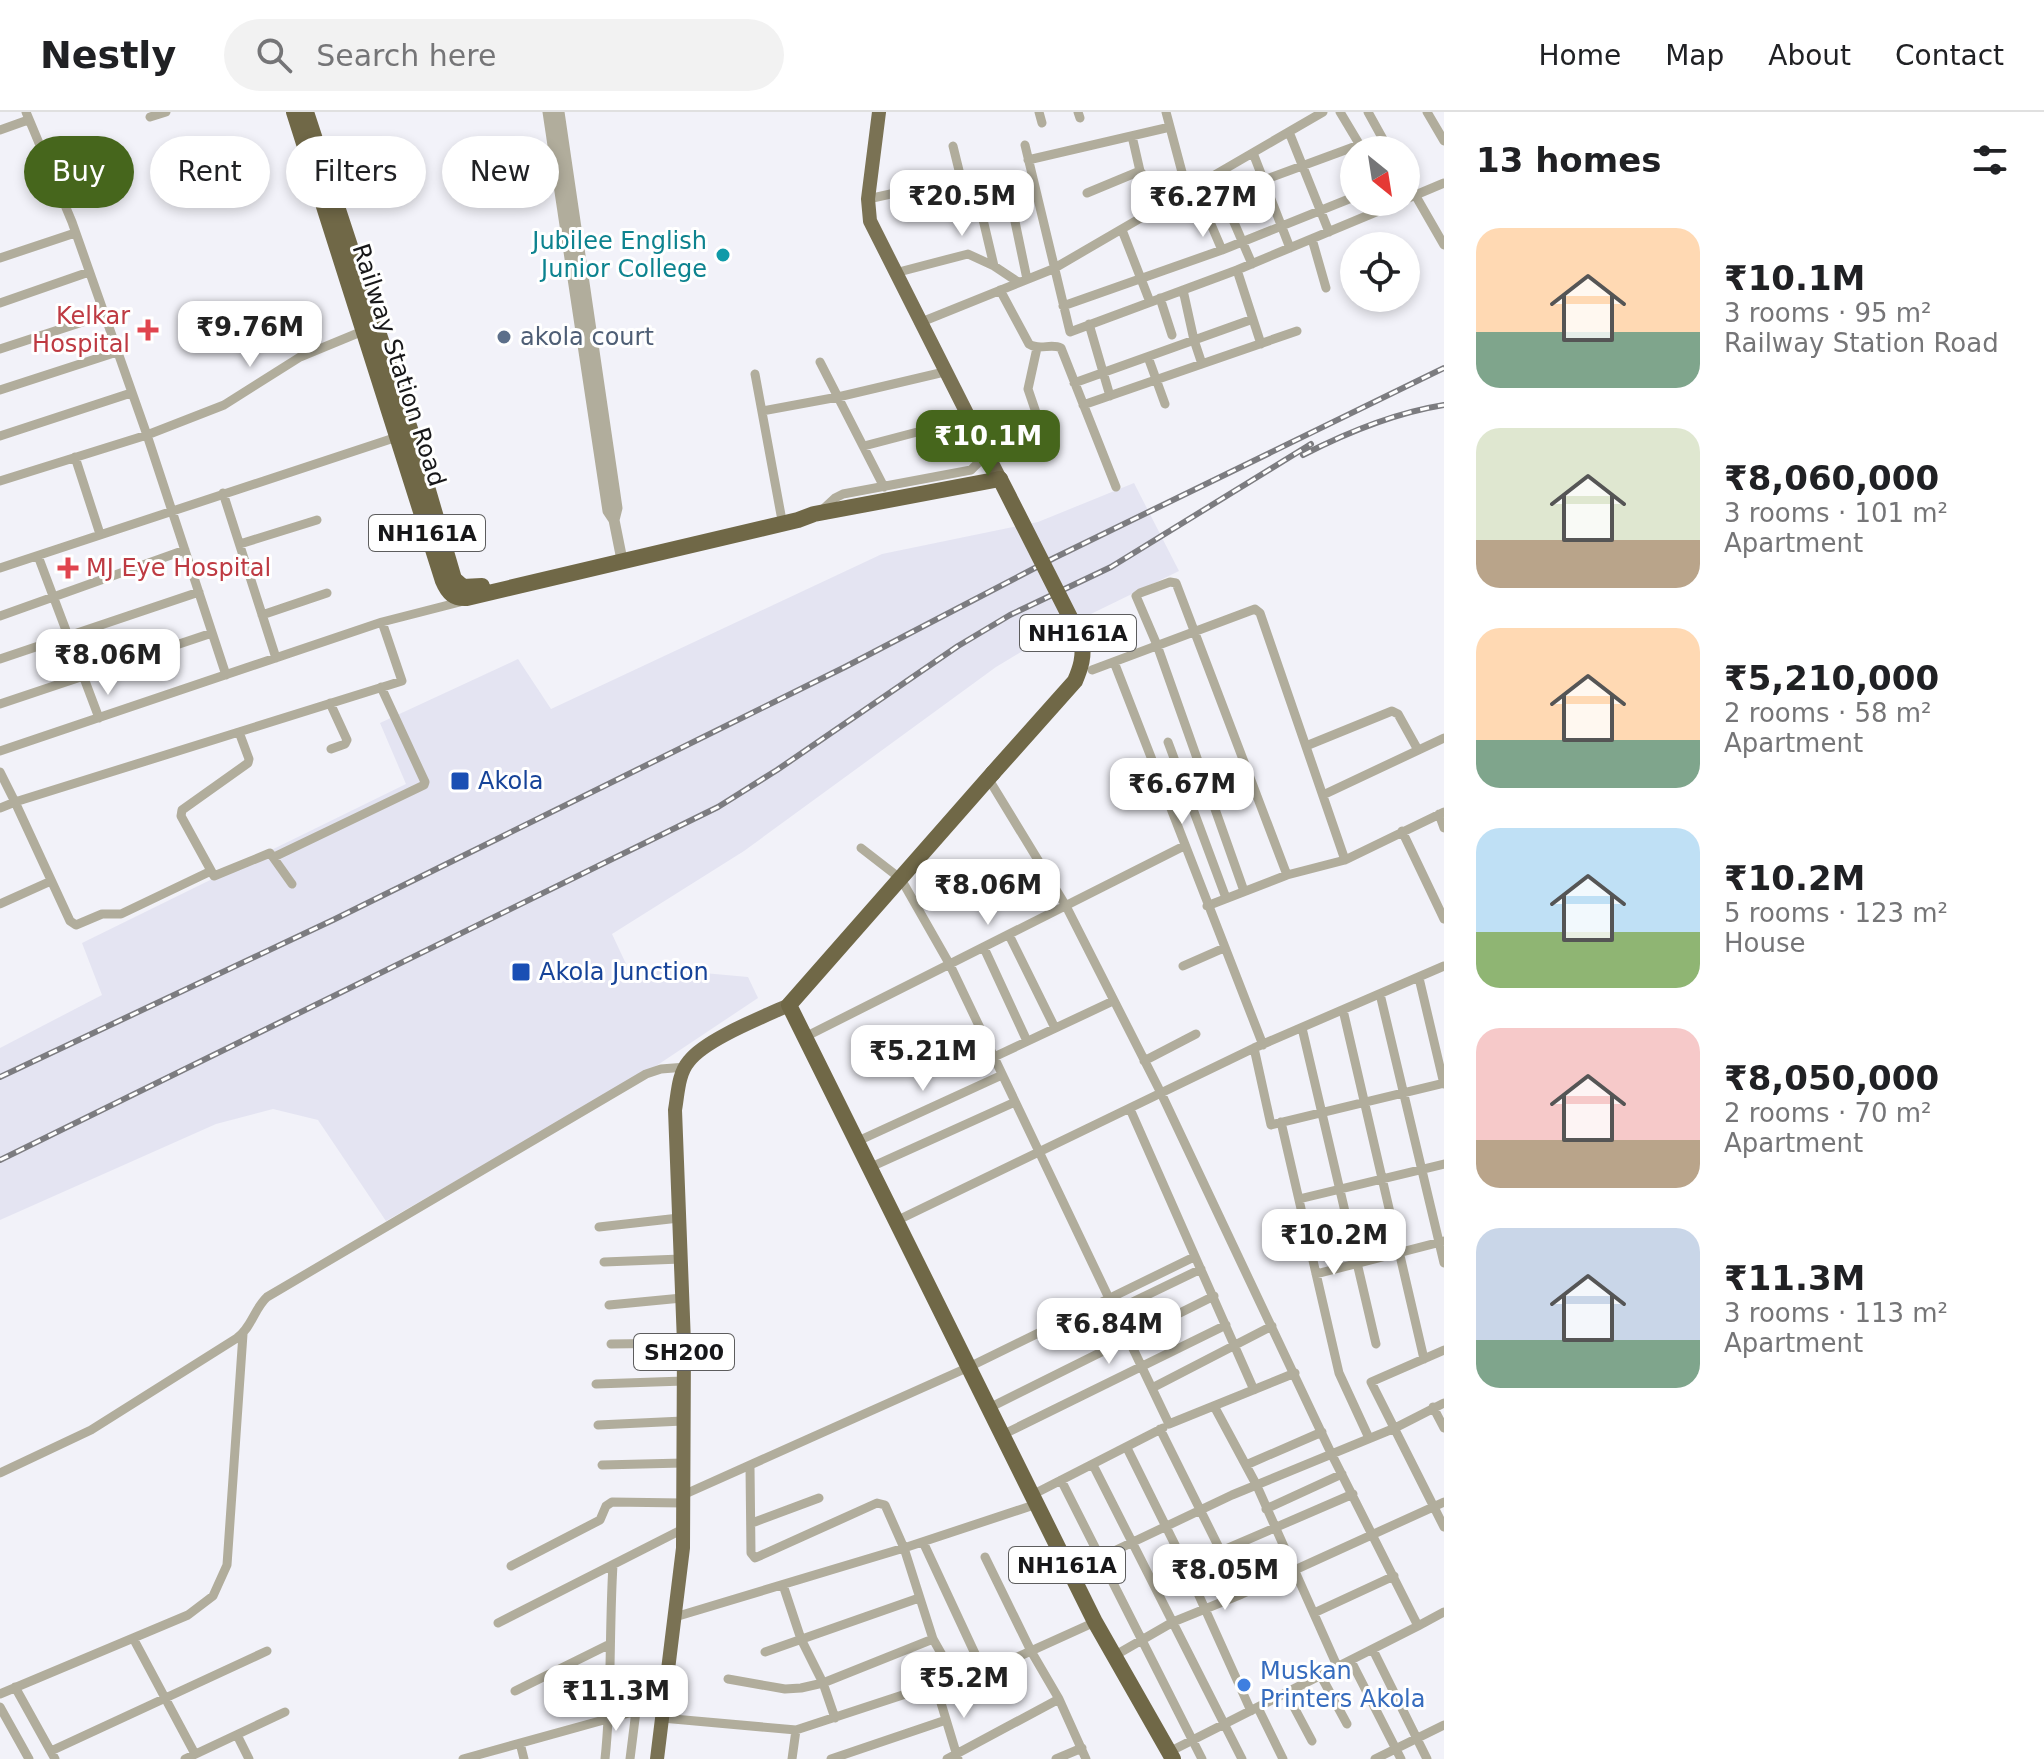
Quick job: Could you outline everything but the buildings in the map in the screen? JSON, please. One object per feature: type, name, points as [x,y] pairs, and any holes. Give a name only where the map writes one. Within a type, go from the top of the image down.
[{"type":"highway","name":"Railway Station Road","points":[[294,112],[363,331],[404,435]]},
{"type":"highway","name":"Railway Station Road","points":[[306,112],[404,435],[443,581],[450,594],[461,593]]},
{"type":"highway","points":[[621,556],[838,509],[1000,479]]},
{"type":"highway","name":"NH161A","points":[[1000,479],[1082,641],[1082,665],[1075,681],[789,1005],[1095,1622],[1171,1756]]},
{"type":"highway","points":[[461,593],[781,515],[797,512],[816,514]]},
{"type":"main road","points":[[879,112],[868,199],[870,221],[1000,479]]},
{"type":"main road","points":[[686,1067],[690,1059],[721,1037],[789,1005]]},
{"type":"main road","name":"SH200","points":[[657,1759],[683,1529],[684,1343],[675,1110],[681,1076],[686,1067]]},
{"type":"street","points":[[150,117],[166,112]]},
{"type":"street","points":[[548,112],[557,136]]},
{"type":"street","points":[[558,136],[559,112]]},
{"type":"street","points":[[1039,112],[1042,123]]},
{"type":"street","points":[[1166,112],[1191,189],[1222,250]]},
{"type":"street","points":[[816,514],[839,496],[975,468],[981,456],[918,328],[1053,269],[1323,112]]},
{"type":"street","points":[[1340,112],[1354,136]]},
{"type":"street","points":[[1368,112],[1381,136]]},
{"type":"street","points":[[1427,112],[1444,141]]},
{"type":"street","points":[[0,130],[27,116],[89,272],[147,435],[226,675]]},
{"type":"street","points":[[1028,160],[1170,127]]},
{"type":"street","points":[[1289,132],[1329,232]]},
{"type":"street","points":[[1132,136],[1140,171],[1166,204]]},
{"type":"street","points":[[559,145],[596,397],[617,508],[614,520],[621,556]]},
{"type":"street","points":[[1025,145],[1070,332]]},
{"type":"street","points":[[953,146],[967,177],[968,207],[981,211],[994,266]]},
{"type":"street","points":[[1253,153],[1290,248]]},
{"type":"street","points":[[1225,200],[1264,180],[1340,154]]},
{"type":"street","points":[[1087,193],[1140,171]]},
{"type":"street","points":[[1214,176],[1252,264]]},
{"type":"street","points":[[868,199],[967,177]]},
{"type":"street","points":[[1420,193],[1444,183]]},
{"type":"street","points":[[1002,185],[1005,203],[1013,212],[1023,280]]},
{"type":"street","points":[[1063,306],[1222,250],[1340,203]]},
{"type":"street","points":[[1420,210],[1444,245]]},
{"type":"street","points":[[1000,290],[1029,344],[1037,348],[1059,346],[1070,332],[1237,270],[1365,216]]},
{"type":"street","points":[[1122,230],[1141,278],[1172,335]]},
{"type":"street","points":[[0,258],[75,233]]},
{"type":"street","points":[[1312,239],[1326,288]]},
{"type":"street","points":[[895,273],[963,255],[975,256],[1023,280]]},
{"type":"street","points":[[1237,270],[1261,344]]},
{"type":"street","points":[[0,303],[89,272]]},
{"type":"street","points":[[1183,290],[1202,364]]},
{"type":"street","points":[[0,349],[104,315]]},
{"type":"street","points":[[1074,383],[1253,319]]},
{"type":"street","points":[[1089,324],[1110,396]]},
{"type":"street","points":[[1,477],[147,435],[224,405],[300,357],[363,331]]},
{"type":"street","points":[[1083,405],[1297,331]]},
{"type":"street","points":[[1059,346],[1116,487]]},
{"type":"street","points":[[1037,348],[1028,389],[1047,445]]},
{"type":"street","points":[[0,390],[117,352]]},
{"type":"street","points":[[1148,357],[1165,404]]},
{"type":"street","points":[[820,362],[884,487]]},
{"type":"street","points":[[762,411],[940,373]]},
{"type":"street","points":[[755,374],[781,515]]},
{"type":"street","points":[[0,436],[131,393]]},
{"type":"street","points":[[864,446],[963,420]]},
{"type":"street","points":[[0,568],[404,435]]},
{"type":"street","points":[[75,457],[100,534]]},
{"type":"street","points":[[223,493],[276,658]]},
{"type":"street","points":[[240,544],[317,520]]},
{"type":"street","points":[[0,616],[185,550]]},
{"type":"street","points":[[38,556],[99,718]]},
{"type":"street","points":[[1244,891],[1157,645],[1136,596],[1140,593],[1170,582],[1176,583],[1287,875]]},
{"type":"street","points":[[0,659],[199,592]]},
{"type":"street","points":[[262,615],[327,593]]},
{"type":"street","points":[[0,751],[382,622],[460,602],[461,593]]},
{"type":"street","points":[[1092,670],[1251,609],[1258,611],[1345,860]]},
{"type":"street","points":[[0,808],[402,681],[382,622]]},
{"type":"street","points":[[0,704],[82,674],[212,633]]},
{"type":"street","points":[[1114,662],[1224,948],[1258,1047],[1271,1125],[1444,1083],[1419,978]]},
{"type":"street","points":[[274,857],[424,785],[381,687]]},
{"type":"street","points":[[330,703],[347,740],[345,744],[331,749]]},
{"type":"street","points":[[1306,746],[1392,711],[1398,714],[1418,750]]},
{"type":"street","points":[[239,732],[248,763],[180,814],[216,876],[269,853],[292,884]]},
{"type":"street","points":[[1323,795],[1444,738]]},
{"type":"street","points":[[1168,742],[1226,898]]},
{"type":"street","points":[[0,772],[70,921],[76,925],[102,914],[121,914],[211,871]]},
{"type":"street","points":[[991,776],[1066,906],[1161,1093],[1331,1453],[1418,1626]]},
{"type":"street","points":[[1207,906],[1287,875],[1345,860],[1441,813],[1444,828]]},
{"type":"street","points":[[1402,831],[1444,919]]},
{"type":"street","points":[[805,1037],[1184,846]]},
{"type":"street","points":[[861,848],[901,879],[950,965],[1111,1299],[1152,1388],[1164,1427],[1200,1510],[1242,1594]]},
{"type":"street","points":[[0,904],[51,881]]},
{"type":"street","points":[[1009,935],[1055,1028]]},
{"type":"street","points":[[984,948],[1027,1041]]},
{"type":"street","points":[[1183,966],[1224,948]]},
{"type":"street","points":[[896,1221],[1258,1047],[1444,966]]},
{"type":"street","points":[[1380,994],[1442,1242],[1444,1263]]},
{"type":"street","points":[[994,1057],[1113,1001]]},
{"type":"street","points":[[1343,1010],[1424,1359]]},
{"type":"street","points":[[1302,1028],[1376,1344]]},
{"type":"street","points":[[1144,1061],[1196,1034]]},
{"type":"street","points":[[0,1473],[96,1427],[243,1334],[267,1297],[646,1074],[686,1067]]},
{"type":"street","points":[[858,1141],[1002,1075]]},
{"type":"street","points":[[871,1167],[1015,1102]]},
{"type":"street","points":[[1130,1109],[1254,1390]]},
{"type":"street","points":[[1281,1122],[1341,1381],[1369,1438]]},
{"type":"street","points":[[1299,1199],[1444,1164]]},
{"type":"street","points":[[599,1227],[679,1218]]},
{"type":"street","points":[[1316,1274],[1442,1242]]},
{"type":"street","points":[[511,1566],[600,1520],[606,1506],[612,1502],[683,1499],[969,1367],[1194,1257]]},
{"type":"street","points":[[604,1262],[681,1259]]},
{"type":"street","points":[[1116,1310],[1201,1269]]},
{"type":"street","points":[[989,1408],[1214,1296]]},
{"type":"street","points":[[609,1305],[682,1298]]},
{"type":"street","points":[[1002,1435],[1226,1325]]},
{"type":"street","points":[[1152,1388],[1272,1326]]},
{"type":"street","points":[[0,1694],[202,1606],[221,1583],[227,1565],[243,1334]]},
{"type":"street","points":[[611,1344],[684,1343]]},
{"type":"street","points":[[1444,1350],[1371,1382],[1444,1527]]},
{"type":"street","points":[[675,1617],[923,1542],[1034,1499],[1061,1480],[1164,1427],[1295,1373]]},
{"type":"street","points":[[596,1384],[684,1381]]},
{"type":"street","points":[[1070,1572],[1200,1510],[1395,1428],[1444,1403]]},
{"type":"street","points":[[1214,1406],[1277,1528],[1338,1668]]},
{"type":"street","points":[[1433,1407],[1444,1428]]},
{"type":"street","points":[[598,1425],[683,1421]]},
{"type":"street","points":[[1246,1465],[1322,1432]]},
{"type":"street","points":[[1127,1448],[1255,1710],[1283,1759]]},
{"type":"street","points":[[602,1465],[683,1463]]},
{"type":"street","points":[[1093,1465],[1242,1759]]},
{"type":"street","points":[[750,1467],[751,1553],[759,1558],[881,1502],[885,1505],[904,1548],[933,1639],[959,1685]]},
{"type":"street","points":[[1266,1509],[1342,1474]]},
{"type":"street","points":[[1061,1480],[1202,1759]]},
{"type":"street","points":[[1187,1569],[1353,1494]]},
{"type":"street","points":[[752,1523],[819,1498]]},
{"type":"street","points":[[1114,1656],[1173,1622],[1444,1502]]},
{"type":"street","points":[[498,1623],[683,1529]]},
{"type":"street","points":[[923,1542],[984,1673]]},
{"type":"street","points":[[985,1557],[1031,1651],[1059,1699],[1086,1759]]},
{"type":"street","points":[[605,1759],[613,1565]]},
{"type":"street","points":[[1314,1613],[1394,1576]]},
{"type":"street","points":[[783,1585],[801,1639],[823,1683],[835,1718]]},
{"type":"street","points":[[765,1652],[919,1598]]},
{"type":"street","points":[[1171,1756],[1193,1741],[1444,1612]]},
{"type":"street","points":[[463,1759],[636,1711],[663,1711],[796,1730],[924,1688],[938,1693],[1095,1622]]},
{"type":"street","points":[[133,1638],[165,1697],[190,1757],[285,1712]]},
{"type":"street","points":[[728,1679],[794,1690],[823,1683],[933,1639]]},
{"type":"street","points":[[515,1691],[608,1645]]},
{"type":"street","points":[[1373,1650],[1427,1759]]},
{"type":"street","points":[[15,1687],[53,1755],[165,1697],[267,1651]]},
{"type":"street","points":[[1351,1661],[1401,1759]]},
{"type":"street","points":[[1321,1676],[1347,1724]]},
{"type":"street","points":[[938,1693],[954,1758],[985,1737],[1059,1699]]},
{"type":"street","points":[[1287,1694],[1312,1741]]},
{"type":"street","points":[[0,1707],[25,1758]]},
{"type":"street","points":[[630,1759],[636,1711]]},
{"type":"street","points":[[831,1759],[946,1720]]},
{"type":"street","points":[[1375,1759],[1444,1725]]},
{"type":"street","points":[[792,1759],[796,1730]]},
{"type":"street","points":[[237,1735],[249,1759]]},
{"type":"street","points":[[520,1743],[524,1759]]},
{"type":"street","points":[[1056,1759],[1082,1748]]},
{"type":"shaded area","points":[[1134,483],[1179,571],[1056,631],[996,667],[744,851],[612,934],[627,966],[748,977],[758,998],[656,1066],[386,1221],[318,1120],[273,1109],[216,1124],[0,1220],[0,1048],[102,995],[82,943],[406,784],[380,723],[518,659],[551,709],[882,554],[1038,522]]},
{"type":"railway","points":[[0,1077],[333,920],[845,667],[1054,558],[1444,368]]},
{"type":"railway","points":[[1303,455],[1372,424],[1444,405]]},
{"type":"railway","points":[[0,1160],[718,807],[958,646],[1010,615],[1111,567],[1311,444]]},
{"type":"place","name":"Jubilee English Junior College","points":[[723,255]]},
{"type":"place","name":"Kelkar Hospital","points":[[148,330]]},
{"type":"place","name":"akola court","points":[[504,337]]},
{"type":"place","name":"MJ Eye Hospital","points":[[68,568]]},
{"type":"place","name":"Akola","points":[[460,781]]},
{"type":"place","name":"Akola Junction","points":[[521,972]]},
{"type":"place","name":"Muskan Printers Akola","points":[[1244,1685]]}]
